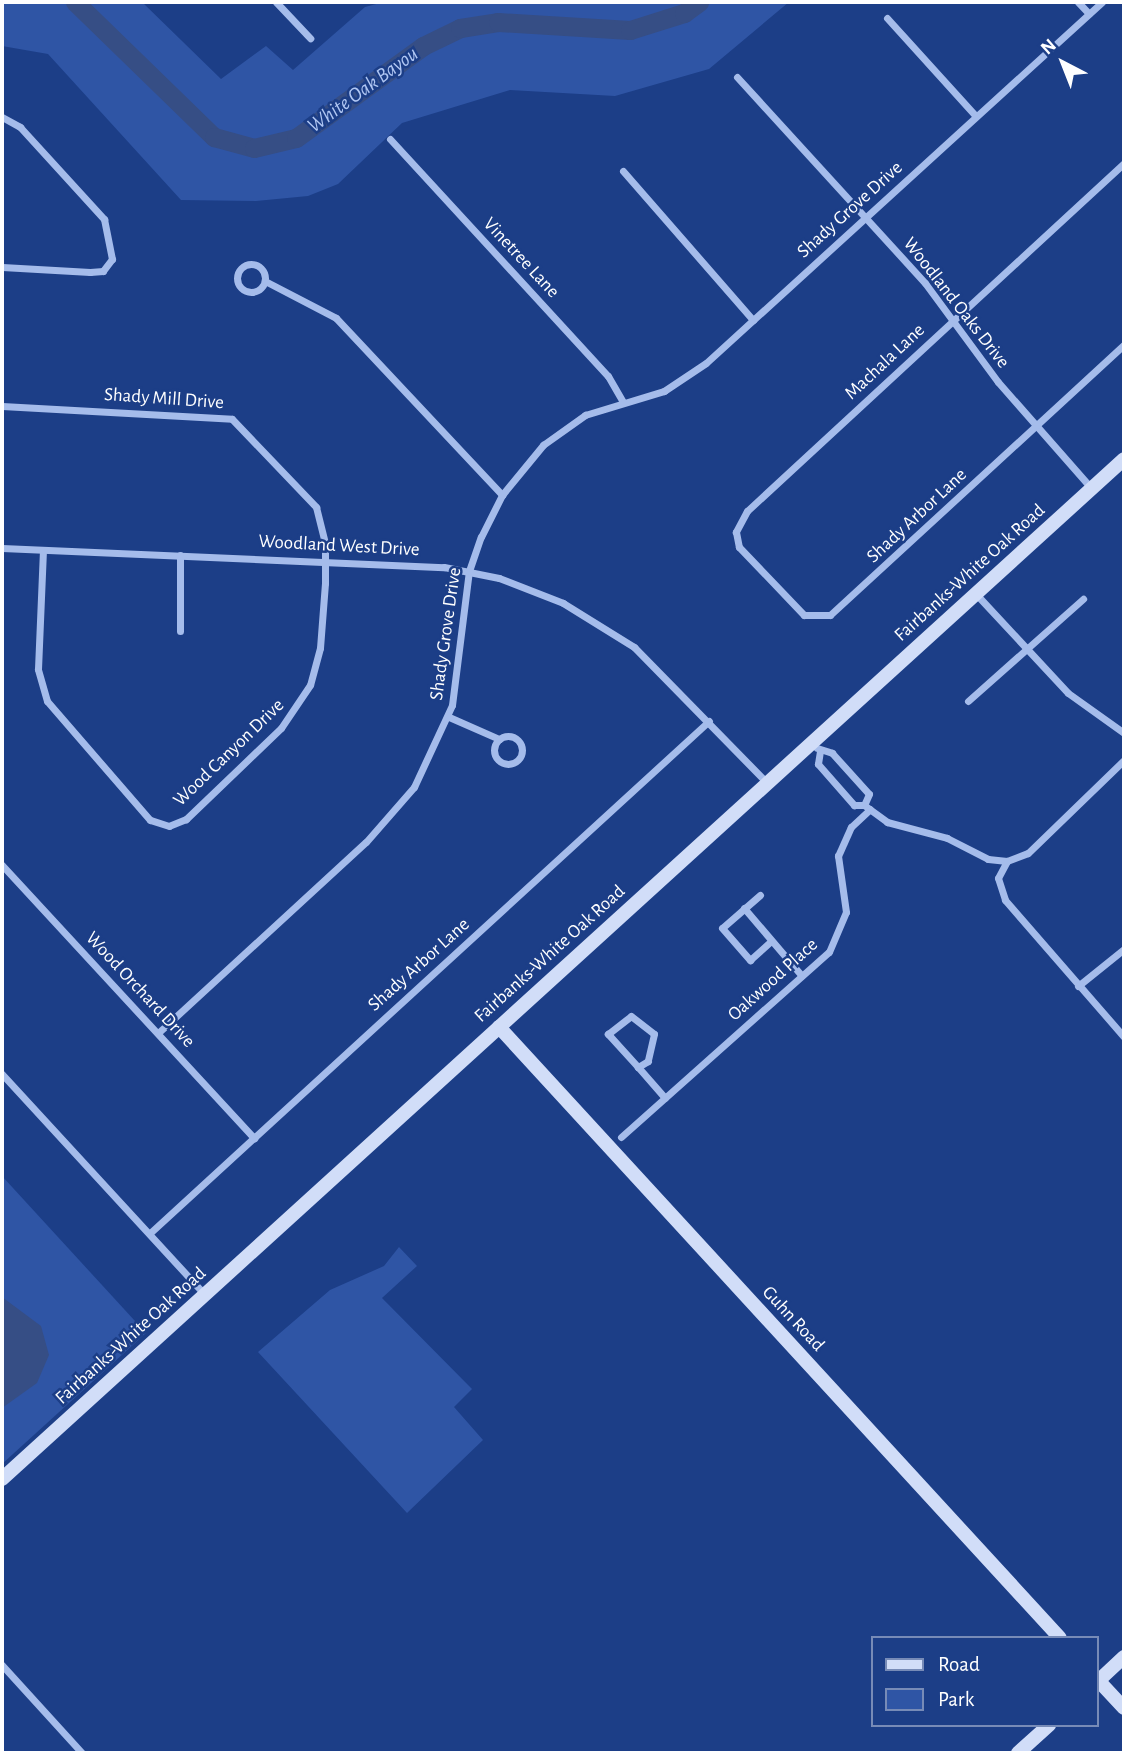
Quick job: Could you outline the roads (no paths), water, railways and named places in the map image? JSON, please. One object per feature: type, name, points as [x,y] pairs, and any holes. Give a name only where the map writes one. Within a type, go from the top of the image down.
[{"type":"street","points":[[276,2],[310,38]]},
{"type":"street","points":[[1078,2],[1089,13]]},
{"type":"street","name":"Shady Grove Drive","points":[[158,1033],[386,822],[430,762],[449,717],[469,571],[502,495],[556,433],[623,402],[681,382],[753,320],[1102,2]]},
{"type":"street","points":[[887,19],[976,116]]},
{"type":"street","name":"Woodland Oaks Drive","points":[[737,77],[865,218],[953,321],[1035,427],[1092,488]]},
{"type":"street","points":[[2,117],[20,127],[104,219],[112,260],[103,271],[2,267]]},
{"type":"street","name":"Vinetree Lane","points":[[390,139],[608,376],[623,402]]},
{"type":"street","name":"Machala Lane","points":[[736,532],[747,511],[1124,163]]},
{"type":"street","points":[[623,171],[753,320]]},
{"type":"street","points":[[265,281],[249,292],[240,286],[237,275],[254,264],[265,281],[336,318],[502,495]]},
{"type":"street","name":"Shady Arbor Lane","points":[[736,532],[739,547],[798,610],[821,619],[838,610],[1124,345]]},
{"type":"street","name":"Shady Mill Drive","points":[[2,406],[232,419],[310,497],[323,529],[326,560]]},
{"type":"street","name":"Fairbanks-White Oak Road","points":[[2,1479],[767,783],[816,747],[975,593],[1124,459]]},
{"type":"street","name":"Woodland West Drive","points":[[2,548],[326,560],[469,571],[530,589],[595,621],[653,662],[767,783]]},
{"type":"street","name":"Wood Canyon Drive","points":[[43,551],[40,682],[52,711],[150,820],[169,826],[186,819],[281,729],[304,697],[320,648],[326,560]]},
{"type":"street","points":[[180,555],[180,631]]},
{"type":"street","points":[[975,593],[1068,693],[1124,733]]},
{"type":"street","points":[[968,701],[1083,599]]},
{"type":"street","points":[[449,717],[499,739]]},
{"type":"street","name":"Shady Arbor Lane","points":[[150,1233],[709,721]]},
{"type":"street","points":[[867,806],[869,793],[832,753],[816,747],[818,764],[854,805],[867,806],[887,821],[947,838],[988,859],[1007,861],[1028,853],[1124,760]]},
{"type":"street","name":"Oakwood Place","points":[[621,1137],[802,976],[837,939],[846,912],[838,856],[851,827],[867,806]]},
{"type":"street","points":[[1007,861],[998,878],[1005,900],[1124,1037]]},
{"type":"street","name":"Wood Orchard Drive","points":[[2,865],[254,1138]]},
{"type":"street","points":[[761,895],[722,928],[750,960],[771,941]]},
{"type":"street","points":[[744,908],[802,976]]},
{"type":"street","points":[[1079,986],[1124,948]]},
{"type":"street","points":[[638,1067],[648,1061],[654,1034],[631,1016],[608,1034],[665,1098]]},
{"type":"street","name":"Guhn Road","points":[[499,1027],[1058,1636]]},
{"type":"street","points":[[2,1074],[205,1296]]},
{"type":"street","points":[[1098,1679],[1124,1657]]},
{"type":"street","points":[[2,1665],[82,1753]]},
{"type":"street","points":[[1098,1681],[1124,1708]]},
{"type":"street","points":[[1018,1753],[1047,1727]]},
{"type":"waterway","name":"White Oak Bayou","points":[[75,2],[214,137],[254,148],[296,138],[423,46],[460,28],[498,22],[630,30],[684,13],[699,2]]}]
